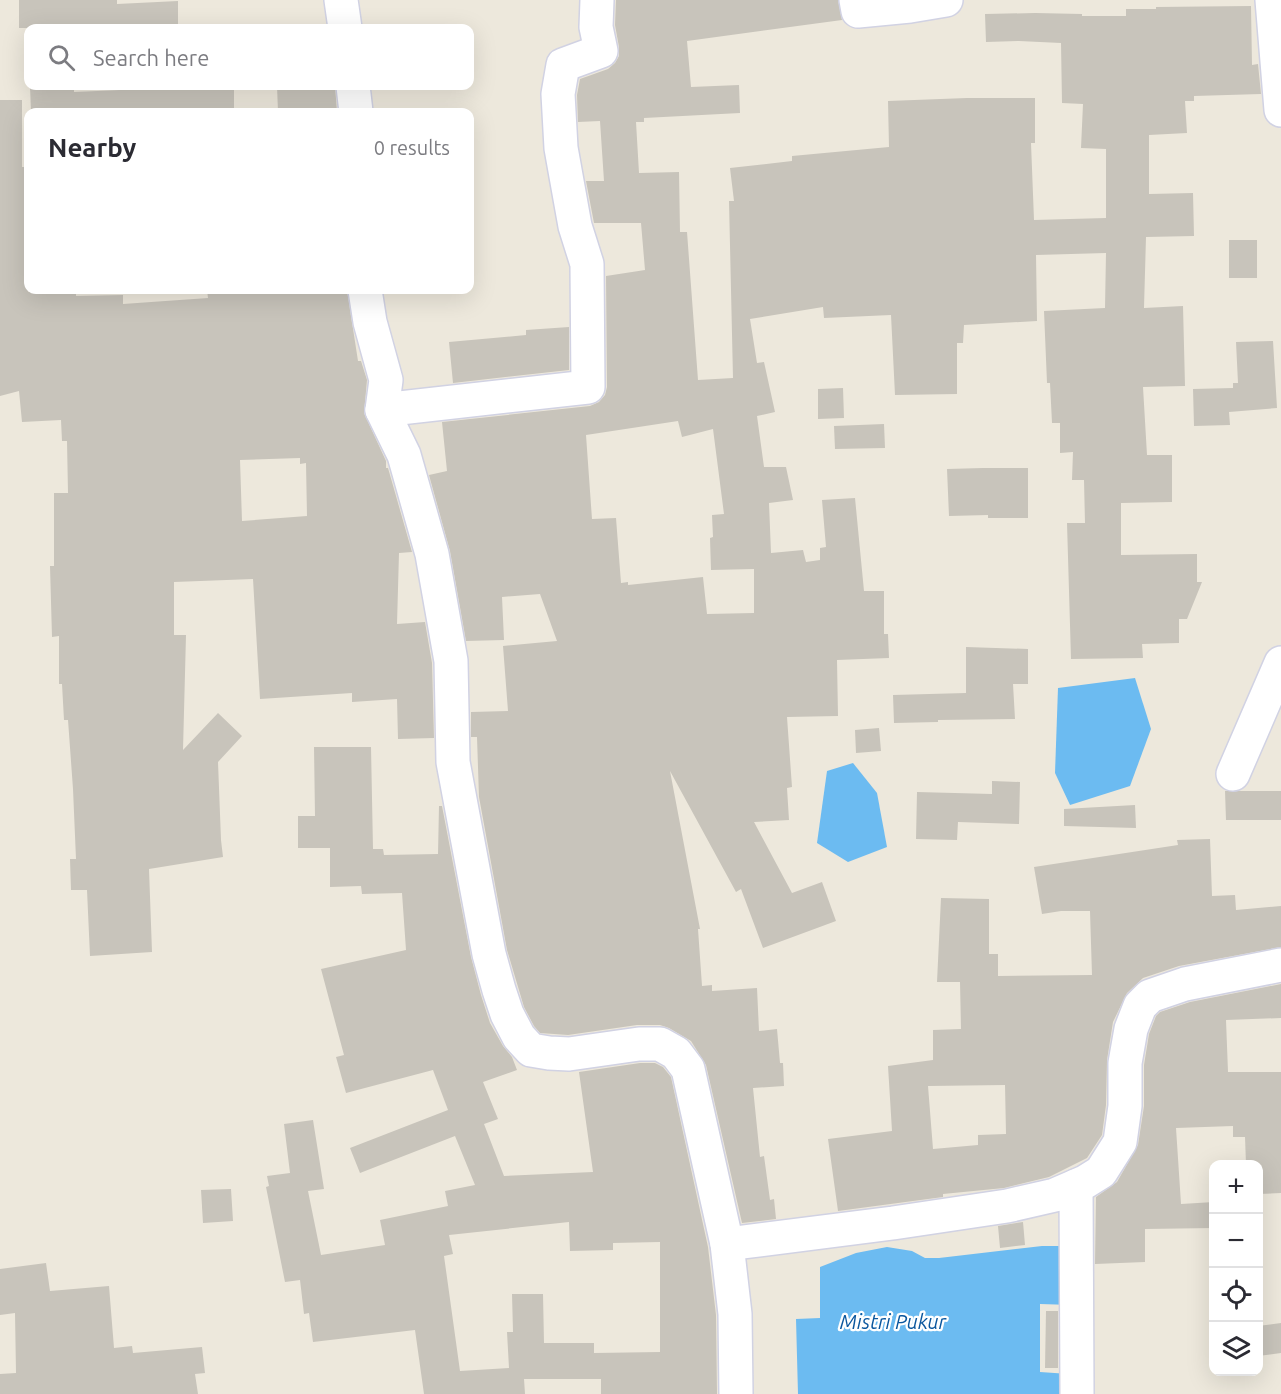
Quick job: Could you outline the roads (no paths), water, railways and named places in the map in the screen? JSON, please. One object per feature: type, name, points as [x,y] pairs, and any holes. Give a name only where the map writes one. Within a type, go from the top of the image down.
[{"type":"street","points":[[341,0],[344,24]]},
{"type":"street","points":[[382,410],[588,387],[587,264],[575,226],[561,148],[558,94],[563,65],[601,51],[596,27],[597,0]]},
{"type":"street","points":[[856,0],[858,11],[946,0]]},
{"type":"street","points":[[1272,0],[1281,110]]},
{"type":"street","points":[[353,90],[356,108]]},
{"type":"street","points":[[366,294],[370,322],[386,380],[382,410],[404,455],[432,554],[451,661],[453,762],[489,954],[507,1014],[519,1037],[531,1050],[569,1054],[639,1044],[660,1044],[676,1053],[688,1069],[727,1244],[735,1314],[736,1394]]},
{"type":"street","points":[[1233,774],[1281,663]]},
{"type":"street","points":[[727,1244],[1006,1206],[1055,1195],[1076,1186],[1101,1172],[1120,1142],[1125,1106],[1125,1064],[1131,1029],[1140,1006],[1150,996],[1185,984],[1281,965]]},
{"type":"street","points":[[1076,1186],[1077,1394]]},
{"type":"water","points":[[1135,678],[1151,729],[1130,786],[1070,805],[1055,773],[1058,688]]},
{"type":"water","points":[[853,763],[877,793],[887,847],[848,862],[817,843],[827,771]]},
{"type":"water","name":"Mistri Pukur","points":[[1042,1246],[1071,1246],[1072,1305],[1040,1304],[1040,1372],[1069,1374],[1068,1394],[798,1394],[796,1319],[820,1318],[820,1267],[856,1253],[887,1247],[912,1251],[925,1258],[939,1258]]}]
